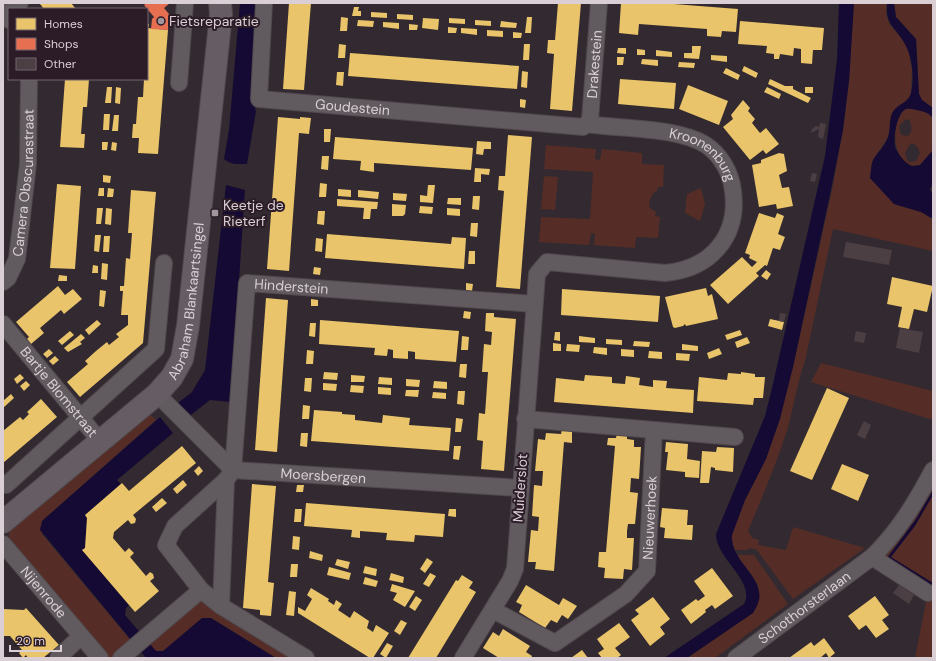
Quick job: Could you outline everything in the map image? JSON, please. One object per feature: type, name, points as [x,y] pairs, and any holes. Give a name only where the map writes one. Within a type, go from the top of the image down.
[{"type":"street","points":[[179,83],[185,3]]},
{"type":"street","name":"Abraham Blankaartsingel","points":[[3,522],[157,394],[172,377],[182,359],[188,326],[221,14],[220,3]]},
{"type":"street","name":"Goudestein","points":[[264,3],[259,99],[542,123]]},
{"type":"street","name":"Drakestein","points":[[586,124],[590,120],[600,3]]},
{"type":"street","name":"Camera Obscurastraat","points":[[3,282],[8,278],[17,259],[28,164],[29,80]]},
{"type":"street","name":"Kroonenburg","points":[[534,304],[537,274],[547,262],[665,273],[693,267],[709,257],[728,233],[734,218],[735,201],[732,180],[717,155],[706,145],[675,133],[586,124],[583,126],[542,123]]},
{"type":"street","name":"Abraham Blankaartsingel","points":[[6,485],[156,349],[164,263]]},
{"type":"street","name":"Hinderstein","points":[[221,606],[230,475],[247,283],[534,304]]},
{"type":"street","name":"Muiderslot","points":[[464,658],[493,610],[515,569],[534,304]]},
{"type":"street","name":"Bartje Blomstraat","points":[[3,324],[100,441]]},
{"type":"street","points":[[157,394],[230,475],[176,526],[166,545],[201,590],[221,606],[306,658]]},
{"type":"street","points":[[525,419],[735,437]]},
{"type":"street","name":"Nieuwerhoek","points":[[493,610],[555,644],[626,594],[647,571],[654,430]]},
{"type":"street","name":"Schothorsterlaan","points":[[736,658],[872,558],[888,541],[911,510],[933,470]]},
{"type":"street","name":"Moersbergen","points":[[230,475],[520,488]]},
{"type":"street","name":"Nijenrode","points":[[3,544],[100,658]]},
{"type":"street","points":[[872,558],[928,593]]},
{"type":"street","points":[[127,653],[201,590]]},
{"type":"street","points":[[58,658],[81,636]]},
{"type":"shaded area","points":[[240,3],[260,3],[253,103],[256,111],[247,164],[232,163],[224,159],[229,130]]},
{"type":"shaded area","points":[[839,3],[854,3],[849,81],[843,130],[831,190],[793,367],[780,419],[766,459],[745,500],[732,535],[733,546],[738,556],[756,582],[759,591],[759,601],[753,613],[687,658],[664,658],[744,604],[746,595],[745,587],[722,552],[716,534],[765,416],[772,388],[825,156],[837,59]]},
{"type":"shaded area","points":[[854,3],[887,3],[886,14],[890,25],[902,38],[909,52],[912,70],[911,94],[908,100],[898,107],[888,137],[875,157],[870,178],[894,204],[921,212],[933,219],[933,251],[833,229],[805,361],[788,427],[774,467],[748,531],[752,538],[759,540],[758,545],[786,550],[793,527],[865,548],[793,599],[756,549],[748,548],[748,550],[735,550],[731,540],[745,500],[766,459],[793,367],[832,190],[843,130],[849,81]]},
{"type":"shaded area","points":[[887,3],[894,3],[896,17],[916,39],[919,94],[922,100],[933,108],[933,119],[930,115],[923,111],[906,109],[903,111],[896,127],[895,145],[899,154],[909,165],[912,166],[920,165],[933,150],[933,184],[930,189],[933,196],[933,219],[921,212],[894,204],[870,178],[873,160],[887,140],[892,113],[910,96],[913,79],[912,64],[908,50],[888,19]]},
{"type":"shaded area","points":[[894,3],[933,3],[933,108],[922,100],[919,94],[916,39],[896,17]]},
{"type":"shaded area","points":[[906,109],[913,109],[925,112],[933,119],[933,150],[920,165],[915,166],[907,164],[898,151],[895,131],[901,114]],"holes":[[[906,119],[909,120],[911,126],[911,133],[908,136],[901,135],[899,126]],[[912,143],[917,146],[920,153],[916,161],[908,162],[905,153]]]},
{"type":"shaded area","points":[[546,145],[596,149],[595,159],[600,160],[602,149],[642,153],[642,164],[664,165],[663,187],[658,187],[657,191],[653,193],[649,202],[650,208],[656,212],[655,216],[660,217],[658,238],[636,237],[635,248],[594,245],[595,234],[591,233],[589,245],[539,242],[541,217],[590,219],[593,172],[544,169]]},
{"type":"shaded area","points":[[544,176],[558,177],[555,210],[541,209]]},
{"type":"shaded area","points":[[226,185],[245,190],[231,402],[210,400],[187,418],[174,406],[192,392],[205,370]]},
{"type":"shaded area","points":[[701,188],[705,204],[700,221],[685,213],[687,194]]},
{"type":"shaded area","points":[[821,363],[933,391],[933,420],[811,382]]},
{"type":"shaded area","points":[[147,411],[156,420],[42,521],[42,534],[133,643],[114,658],[108,658],[11,544],[9,541],[9,531]]},
{"type":"shaded area","points":[[160,417],[173,433],[117,480],[121,484],[85,515],[87,518],[85,548],[82,550],[129,605],[126,608],[125,615],[156,651],[163,651],[202,618],[211,618],[276,658],[146,658],[40,530],[42,521]]},
{"type":"shaded area","points":[[933,476],[933,658],[915,658],[928,592],[880,558]]},
{"type":"shaded area","points":[[933,490],[933,495],[915,526],[891,557],[933,583],[933,587],[887,558],[916,519]]},
{"type":"shaded area","points":[[738,555],[754,555],[788,604],[715,658],[687,658],[753,613]]},
{"type":"shaded area","points":[[201,598],[295,658],[276,658],[211,618],[163,651],[156,651],[146,641]]},
{"type":"building: Homes","points":[[71,3],[75,8],[43,8],[40,4]]},
{"type":"building: Homes","points":[[289,3],[311,3],[304,90],[283,89]]},
{"type":"building: Homes","points":[[558,3],[581,3],[572,111],[550,109],[554,54],[547,53],[548,40],[555,40]]},
{"type":"building: Homes","points":[[621,3],[661,3],[738,9],[736,32],[722,31],[721,37],[707,36],[707,29],[639,24],[638,35],[619,33]]},
{"type":"building: Homes","points":[[354,7],[359,7],[358,11],[361,11],[361,16],[352,16]]},
{"type":"building: Homes","points":[[371,12],[387,13],[387,18],[371,17]]},
{"type":"building: Homes","points":[[397,14],[413,15],[413,20],[397,19]]},
{"type":"building: Homes","points":[[341,17],[348,18],[347,31],[340,31]]},
{"type":"building: Homes","points":[[527,17],[532,17],[531,33],[525,33]]},
{"type":"building: Homes","points":[[423,18],[439,19],[438,30],[422,28]]},
{"type":"building: Homes","points":[[449,18],[465,19],[465,24],[449,23]]},
{"type":"building: Homes","points":[[358,20],[374,21],[373,27],[357,26]]},
{"type":"building: Homes","points":[[475,20],[491,21],[491,26],[475,25]]},
{"type":"building: Homes","points":[[501,21],[517,23],[516,28],[500,27]]},
{"type":"building: Homes","points":[[740,21],[824,28],[822,50],[813,50],[812,64],[801,63],[801,49],[794,48],[793,56],[780,54],[779,59],[774,59],[774,54],[766,53],[767,46],[738,44]]},
{"type":"building: Homes","points":[[383,22],[399,23],[399,29],[383,27]]},
{"type":"building: Homes","points":[[409,24],[418,25],[417,30],[409,30]]},
{"type":"building: Homes","points":[[448,27],[457,28],[456,33],[448,33]]},
{"type":"building: Homes","points":[[148,28],[168,30],[158,154],[138,153],[139,138],[132,138],[133,124],[136,124],[138,97],[143,97],[144,80],[148,80]]},
{"type":"building: Homes","points":[[461,28],[477,29],[477,35],[461,33]]},
{"type":"building: Homes","points":[[487,30],[503,31],[503,37],[487,36]]},
{"type":"building: Homes","points":[[513,32],[522,33],[521,38],[513,38]]},
{"type":"building: Homes","points":[[339,44],[346,45],[345,58],[338,58]]},
{"type":"building: Homes","points":[[524,44],[530,44],[529,60],[523,60]]},
{"type":"building: Homes","points":[[692,46],[701,46],[699,59],[684,58],[684,53],[692,53]]},
{"type":"building: Homes","points":[[618,48],[626,48],[626,54],[617,53]]},
{"type":"building: Homes","points":[[637,49],[645,50],[645,55],[637,55]]},
{"type":"building: Homes","points":[[656,50],[672,52],[672,57],[656,56]]},
{"type":"building: Homes","points":[[350,53],[519,66],[517,89],[348,76]]},
{"type":"building: Homes","points":[[711,55],[727,56],[727,62],[711,60]]},
{"type":"building: Homes","points":[[617,57],[624,57],[623,65],[617,65]]},
{"type":"building: Homes","points":[[642,59],[658,60],[658,66],[641,64]]},
{"type":"building: Homes","points":[[679,62],[695,63],[694,68],[678,67]]},
{"type":"building: Homes","points":[[744,66],[758,73],[756,78],[742,71]]},
{"type":"building: Homes","points":[[726,68],[740,75],[738,80],[723,73]]},
{"type":"building: Homes","points":[[522,71],[528,72],[527,88],[521,87]]},
{"type":"building: Homes","points":[[337,72],[344,72],[343,86],[336,85]]},
{"type":"building: Homes","points":[[620,79],[676,83],[674,109],[618,104]]},
{"type":"building: Homes","points":[[770,79],[785,86],[793,86],[793,89],[811,98],[808,103],[768,84]]},
{"type":"building: Homes","points":[[65,80],[89,80],[87,107],[83,107],[81,134],[85,134],[84,148],[60,147]]},
{"type":"building: Homes","points":[[688,85],[728,101],[719,125],[679,109]]},
{"type":"building: Homes","points":[[107,87],[112,87],[111,103],[105,103]]},
{"type":"building: Homes","points":[[116,87],[121,88],[120,104],[115,103]]},
{"type":"building: Homes","points":[[767,87],[781,94],[779,99],[764,92]]},
{"type":"building: Homes","points":[[805,87],[813,87],[813,93],[805,93]]},
{"type":"building: Homes","points":[[520,99],[526,100],[525,108],[520,107]]},
{"type":"building: Homes","points":[[743,100],[750,108],[748,111],[755,119],[752,123],[760,133],[766,128],[779,144],[766,154],[763,150],[750,160],[723,127],[733,119],[731,115]]},
{"type":"building: Homes","points":[[104,114],[110,114],[109,130],[103,130]]},
{"type":"building: Homes","points":[[114,115],[119,115],[118,131],[112,131]]},
{"type":"building: Homes","points":[[278,117],[300,119],[300,117],[311,118],[309,134],[299,133],[289,271],[267,269]]},
{"type":"building: Homes","points":[[324,129],[331,129],[330,142],[324,142]]},
{"type":"building: Homes","points":[[508,135],[532,137],[520,289],[496,287],[504,191],[498,190],[499,176],[505,176]]},
{"type":"building: Homes","points":[[335,137],[473,148],[471,170],[374,163],[374,172],[360,170],[361,161],[333,159]]},
{"type":"building: Homes","points":[[477,141],[491,142],[491,149],[484,149],[483,155],[476,154]]},
{"type":"building: Homes","points":[[102,142],[108,142],[107,150],[102,150]]},
{"type":"building: Homes","points":[[112,142],[117,143],[116,151],[111,150]]},
{"type":"building: Homes","points":[[779,153],[784,154],[787,171],[779,175],[782,188],[789,187],[793,206],[777,209],[776,204],[759,207],[752,165],[761,163],[761,160]]},
{"type":"building: Homes","points":[[322,156],[329,156],[328,170],[321,169]]},
{"type":"building: Homes","points":[[475,168],[490,169],[489,175],[481,174],[481,182],[474,182]]},
{"type":"building: Homes","points":[[103,175],[111,176],[110,183],[103,182]]},
{"type":"building: Homes","points":[[320,183],[327,184],[326,197],[319,197]]},
{"type":"building: Homes","points":[[57,184],[81,186],[75,269],[50,268]]},
{"type":"building: Homes","points":[[428,185],[435,185],[433,203],[420,202],[420,195],[427,196]]},
{"type":"building: Homes","points":[[99,188],[104,188],[104,196],[98,196]]},
{"type":"building: Homes","points":[[108,188],[114,189],[113,197],[107,197]]},
{"type":"building: Homes","points":[[338,189],[351,190],[351,197],[338,196]]},
{"type":"building: Homes","points":[[131,190],[156,192],[143,343],[80,397],[67,382],[88,364],[85,361],[107,342],[109,345],[119,337],[116,334],[128,325],[128,315],[121,315],[123,291],[120,291],[120,286],[124,286],[126,258],[130,259],[132,233],[128,233]]},
{"type":"building: Homes","points":[[358,190],[379,192],[378,199],[358,197]]},
{"type":"building: Homes","points":[[393,193],[407,194],[406,201],[393,200]]},
{"type":"building: Homes","points":[[473,196],[480,196],[479,210],[472,209]]},
{"type":"building: Homes","points":[[448,198],[461,198],[461,205],[447,204]]},
{"type":"building: Homes","points":[[337,199],[378,202],[377,209],[371,209],[370,219],[363,219],[364,208],[337,206]]},
{"type":"building: Homes","points":[[392,204],[406,205],[405,214],[403,216],[392,216]]},
{"type":"building: Homes","points":[[420,206],[433,207],[432,214],[419,213]]},
{"type":"building: Homes","points":[[97,208],[103,208],[101,224],[96,224]]},
{"type":"building: Homes","points":[[106,208],[112,209],[111,225],[105,224]]},
{"type":"building: Homes","points":[[447,208],[460,209],[460,216],[447,215]]},
{"type":"building: Homes","points":[[318,211],[325,211],[324,225],[317,224]]},
{"type":"building: Homes","points":[[759,213],[775,218],[777,213],[784,216],[778,234],[785,237],[780,250],[773,248],[767,266],[765,265],[756,273],[759,276],[728,304],[710,285],[742,257],[752,267],[757,262],[749,258],[750,255],[745,253]]},
{"type":"building: Homes","points":[[471,223],[478,223],[477,237],[470,236]]},
{"type":"building: Homes","points":[[327,234],[451,244],[452,237],[466,238],[464,269],[325,258]]},
{"type":"building: Homes","points":[[95,235],[101,235],[99,252],[94,251]]},
{"type":"building: Homes","points":[[104,236],[110,236],[109,252],[103,252]]},
{"type":"building: Homes","points":[[316,238],[323,239],[322,252],[315,251]]},
{"type":"building: Homes","points":[[469,251],[475,251],[475,264],[468,264]]},
{"type":"building: Homes","points":[[102,263],[108,264],[107,280],[101,279]]},
{"type":"building: Homes","points":[[93,265],[98,266],[98,273],[92,273]]},
{"type":"building: Homes","points":[[314,267],[321,268],[320,275],[313,274]]},
{"type":"building: Homes","points":[[766,270],[771,274],[767,280],[761,276]]},
{"type":"building: Homes","points":[[59,275],[67,276],[67,281],[58,281]]},
{"type":"building: Homes","points":[[892,277],[933,286],[927,312],[914,309],[909,329],[898,327],[902,307],[887,304]]},
{"type":"building: Homes","points":[[466,283],[473,284],[472,291],[466,290]]},
{"type":"building: Homes","points":[[58,286],[65,295],[73,289],[82,299],[64,314],[61,310],[40,328],[44,333],[31,344],[27,339],[29,337],[16,322]]},
{"type":"building: Homes","points":[[706,288],[708,296],[712,294],[718,319],[686,326],[685,324],[675,328],[673,327],[665,297]]},
{"type":"building: Homes","points":[[562,289],[660,296],[658,322],[561,315]]},
{"type":"building: Homes","points":[[100,290],[106,291],[104,307],[99,306]]},
{"type":"building: Homes","points":[[266,298],[288,300],[277,452],[255,450]]},
{"type":"building: Homes","points":[[311,299],[318,300],[318,306],[311,306]]},
{"type":"building: Homes","points":[[464,311],[471,312],[470,319],[463,318]]},
{"type":"building: Homes","points":[[486,313],[494,313],[494,317],[516,319],[504,471],[481,469],[483,441],[477,440],[479,413],[485,414],[488,372],[482,372],[484,344],[491,345],[492,332],[485,331]]},
{"type":"building: Homes","points":[[770,319],[784,322],[782,330],[768,326]]},
{"type":"building: Homes","points":[[97,320],[101,324],[89,335],[85,330]]},
{"type":"building: Homes","points":[[320,320],[459,331],[456,362],[415,359],[415,352],[408,351],[408,359],[393,358],[393,350],[388,349],[387,356],[374,355],[375,348],[319,344]]},
{"type":"building: Homes","points":[[310,323],[316,323],[315,337],[309,336]]},
{"type":"building: Homes","points":[[740,330],[742,335],[727,340],[725,335]]},
{"type":"building: Homes","points":[[70,331],[74,335],[62,345],[58,341]]},
{"type":"building: Homes","points":[[555,332],[560,332],[560,341],[554,340]]},
{"type":"building: Homes","points":[[81,334],[85,338],[80,342],[82,344],[68,352],[64,348]]},
{"type":"building: Homes","points":[[462,336],[469,337],[468,350],[461,350]]},
{"type":"building: Homes","points":[[579,336],[595,338],[595,343],[579,342]]},
{"type":"building: Homes","points":[[747,337],[750,343],[737,348],[735,342]]},
{"type":"building: Homes","points":[[606,339],[622,340],[622,345],[606,344]]},
{"type":"building: Homes","points":[[634,341],[650,342],[649,347],[633,346]]},
{"type":"building: Homes","points":[[553,343],[561,344],[561,351],[553,351]]},
{"type":"building: Homes","points":[[567,344],[580,345],[579,352],[566,351]]},
{"type":"building: Homes","points":[[682,344],[698,346],[698,351],[682,350]]},
{"type":"building: Homes","points":[[594,347],[607,348],[607,355],[593,353]]},
{"type":"building: Homes","points":[[719,348],[722,354],[709,359],[707,353]]},
{"type":"building: Homes","points":[[49,349],[53,353],[47,358],[43,354]]},
{"type":"building: Homes","points":[[621,349],[634,350],[634,357],[621,356]]},
{"type":"building: Homes","points":[[307,350],[314,351],[313,364],[306,364]]},
{"type":"building: Homes","points":[[649,351],[662,352],[662,359],[648,358]]},
{"type":"building: Homes","points":[[676,353],[690,354],[689,361],[676,360]]},
{"type":"building: Homes","points":[[55,356],[59,360],[53,365],[49,361]]},
{"type":"building: Homes","points":[[460,364],[467,364],[466,378],[459,377]]},
{"type":"building: Homes","points":[[324,372],[338,373],[337,380],[323,379]]},
{"type":"building: Homes","points":[[741,372],[755,374],[755,377],[765,377],[763,398],[754,398],[753,405],[697,401],[699,377],[727,380],[728,373],[741,374]]},
{"type":"building: Homes","points":[[20,374],[24,378],[17,384],[14,379]]},
{"type":"building: Homes","points":[[351,375],[365,376],[364,382],[351,382]]},
{"type":"building: Homes","points":[[585,375],[612,377],[612,383],[625,384],[626,376],[640,378],[639,385],[653,387],[653,380],[667,381],[666,388],[694,390],[693,413],[554,402],[556,378],[584,381]]},
{"type":"building: Homes","points":[[379,377],[392,378],[392,385],[378,384]]},
{"type":"building: Homes","points":[[305,378],[312,378],[311,392],[304,391]]},
{"type":"building: Homes","points":[[406,379],[420,380],[419,387],[406,386]]},
{"type":"building: Homes","points":[[26,381],[30,385],[24,391],[20,386]]},
{"type":"building: Homes","points":[[434,381],[447,382],[447,389],[433,388]]},
{"type":"building: Homes","points":[[323,383],[337,384],[336,391],[323,390]]},
{"type":"building: Homes","points":[[351,385],[364,386],[363,393],[350,392]]},
{"type":"building: Homes","points":[[378,387],[391,388],[391,395],[378,394]]},
{"type":"building: Homes","points":[[827,388],[849,398],[812,480],[790,471]]},
{"type":"building: Homes","points":[[406,390],[419,390],[418,397],[405,396]]},
{"type":"building: Homes","points":[[458,391],[465,391],[464,405],[457,404]]},
{"type":"building: Homes","points":[[433,392],[446,393],[446,399],[432,398]]},
{"type":"building: Homes","points":[[11,394],[14,398],[3,408],[3,401]]},
{"type":"building: Homes","points":[[41,399],[57,417],[3,463],[3,431],[20,417],[23,420],[29,414],[27,412]]},
{"type":"building: Homes","points":[[303,405],[310,406],[309,419],[302,419]]},
{"type":"building: Homes","points":[[314,410],[342,412],[342,414],[355,415],[355,420],[382,423],[383,415],[410,418],[409,425],[451,428],[449,451],[311,441]]},
{"type":"building: Homes","points":[[456,418],[463,419],[461,432],[455,432]]},
{"type":"building: Homes","points":[[562,429],[572,430],[572,443],[564,442],[554,571],[535,569],[536,562],[528,562],[531,530],[538,531],[539,517],[532,516],[534,485],[542,486],[543,471],[535,471],[538,439],[545,440],[546,433],[561,434]]},
{"type":"building: Homes","points":[[301,433],[308,433],[307,447],[300,446]]},
{"type":"building: Homes","points":[[617,433],[627,434],[627,439],[634,440],[634,447],[641,447],[639,479],[631,478],[630,492],[638,493],[635,524],[628,524],[627,531],[627,538],[634,538],[632,570],[624,569],[623,579],[604,578],[605,568],[598,567],[599,552],[606,552],[615,446],[607,445],[608,438],[616,438]]},
{"type":"building: Homes","points":[[666,442],[688,444],[687,459],[700,461],[699,478],[685,477],[685,472],[666,470],[668,452],[665,452]]},
{"type":"building: Homes","points":[[182,446],[196,463],[133,515],[136,519],[135,523],[131,524],[128,520],[114,532],[113,538],[125,552],[129,548],[134,553],[130,557],[146,576],[150,572],[153,574],[154,578],[150,581],[159,591],[135,612],[82,550],[85,548],[87,518],[85,515],[122,483],[129,491]]},
{"type":"building: Homes","points":[[454,446],[461,446],[459,460],[453,459]]},
{"type":"building: Homes","points":[[717,447],[734,448],[733,472],[715,470],[715,468],[711,467],[709,483],[700,483],[702,451],[716,452]]},
{"type":"building: Homes","points":[[842,464],[869,475],[858,501],[831,489]]},
{"type":"building: Homes","points":[[199,466],[203,471],[198,476],[194,471]]},
{"type":"building: Homes","points":[[183,480],[187,485],[177,494],[173,489]]},
{"type":"building: Homes","points":[[252,484],[276,486],[268,582],[274,583],[271,616],[260,615],[260,610],[243,608]]},
{"type":"building: Homes","points":[[297,485],[304,485],[303,492],[296,492]]},
{"type":"building: Homes","points":[[162,498],[167,503],[156,512],[152,507]]},
{"type":"building: Homes","points":[[306,503],[445,514],[443,537],[415,535],[414,542],[386,540],[387,533],[360,531],[360,538],[351,537],[352,530],[304,526]]},
{"type":"building: Homes","points":[[662,508],[688,510],[687,525],[693,525],[692,540],[664,538],[665,528],[660,527]]},
{"type":"building: Homes","points":[[295,509],[302,509],[301,522],[294,522]]},
{"type":"building: Homes","points":[[449,509],[456,509],[456,517],[448,516]]},
{"type":"building: Homes","points":[[293,536],[300,537],[299,550],[292,549]]},
{"type":"building: Homes","points":[[310,551],[323,555],[322,561],[309,558]]},
{"type":"building: Homes","points":[[427,558],[433,562],[425,573],[420,569]]},
{"type":"building: Homes","points":[[337,559],[350,562],[348,569],[335,565]]},
{"type":"building: Homes","points":[[291,564],[298,564],[297,577],[290,577]]},
{"type":"building: Homes","points":[[365,566],[377,569],[376,576],[363,573]]},
{"type":"building: Homes","points":[[329,567],[351,573],[349,580],[327,575]]},
{"type":"building: Homes","points":[[712,568],[733,596],[715,609],[712,605],[691,624],[681,610],[696,599],[698,601],[705,596],[694,581]]},
{"type":"building: Homes","points":[[391,573],[404,577],[403,583],[389,580]]},
{"type":"building: Homes","points":[[430,573],[436,576],[429,587],[423,584]]},
{"type":"building: Homes","points":[[462,575],[473,582],[469,588],[476,592],[436,658],[408,658],[456,580],[458,581]]},
{"type":"building: Homes","points":[[365,577],[378,581],[376,587],[363,584]]},
{"type":"building: Homes","points":[[392,584],[415,591],[405,607],[393,600],[397,593],[390,591]]},
{"type":"building: Homes","points":[[526,585],[559,605],[563,598],[577,606],[568,619],[562,615],[557,623],[551,620],[545,628],[519,612],[522,605],[516,602]]},
{"type":"building: Homes","points":[[311,588],[329,599],[328,601],[334,605],[336,600],[342,604],[338,610],[350,618],[354,611],[369,621],[367,628],[373,632],[376,625],[389,633],[373,658],[370,658],[298,613],[298,607],[305,611],[312,599],[307,595]]},
{"type":"building: Homes","points":[[289,591],[296,592],[294,616],[286,615]]},
{"type":"building: Homes","points":[[416,596],[422,600],[415,611],[409,607]]},
{"type":"building: Homes","points":[[875,596],[889,615],[882,620],[889,629],[876,638],[866,625],[859,630],[848,616]]},
{"type":"building: Homes","points":[[653,597],[670,619],[660,627],[665,634],[650,646],[631,620],[639,614],[635,610]]},
{"type":"building: Homes","points":[[26,608],[59,645],[43,658],[28,658],[26,655],[23,658],[19,653],[22,650],[10,636],[3,636],[3,609],[24,610]]},
{"type":"building: Homes","points":[[401,620],[407,623],[400,635],[394,631]]},
{"type":"building: Homes","points":[[619,623],[630,637],[615,648],[621,655],[617,658],[602,658],[598,653],[604,649],[597,639]]},
{"type":"building: Homes","points":[[503,629],[530,646],[526,652],[532,656],[531,658],[499,658],[483,648],[493,632],[499,636]]},
{"type":"building: Homes","points":[[824,638],[835,653],[829,658],[826,653],[820,658],[789,658],[811,642],[814,646]]},
{"type":"building: Homes","points":[[387,643],[393,646],[386,658],[380,654]]},
{"type":"building: Homes","points":[[582,650],[588,658],[571,658]]},
{"type":"building: Shops","points":[[147,3],[170,3],[164,8],[169,14],[168,30],[151,29],[152,19],[154,17],[144,5]]},
{"type":"building: Other","points":[[820,123],[826,124],[823,139],[818,137],[819,129],[811,133],[812,129],[816,126],[819,127]]},
{"type":"building: Other","points":[[812,173],[817,174],[815,182],[810,181]]},
{"type":"building: Other","points":[[846,242],[892,250],[889,265],[843,257]]},
{"type":"building: Other","points":[[780,313],[786,314],[784,322],[779,321]]},
{"type":"building: Other","points":[[900,328],[923,332],[919,353],[896,348]]},
{"type":"building: Other","points":[[856,331],[866,333],[864,343],[854,341]]},
{"type":"building: Other","points":[[864,421],[871,425],[865,439],[857,435]]},
{"type":"building: Other","points":[[899,585],[914,595],[909,604],[893,593]]},
{"type":"place","name":"Fietsreparatie","points":[[161,21]]},
{"type":"place","name":"Keetje de Rieterf","points":[[215,213]]}]
